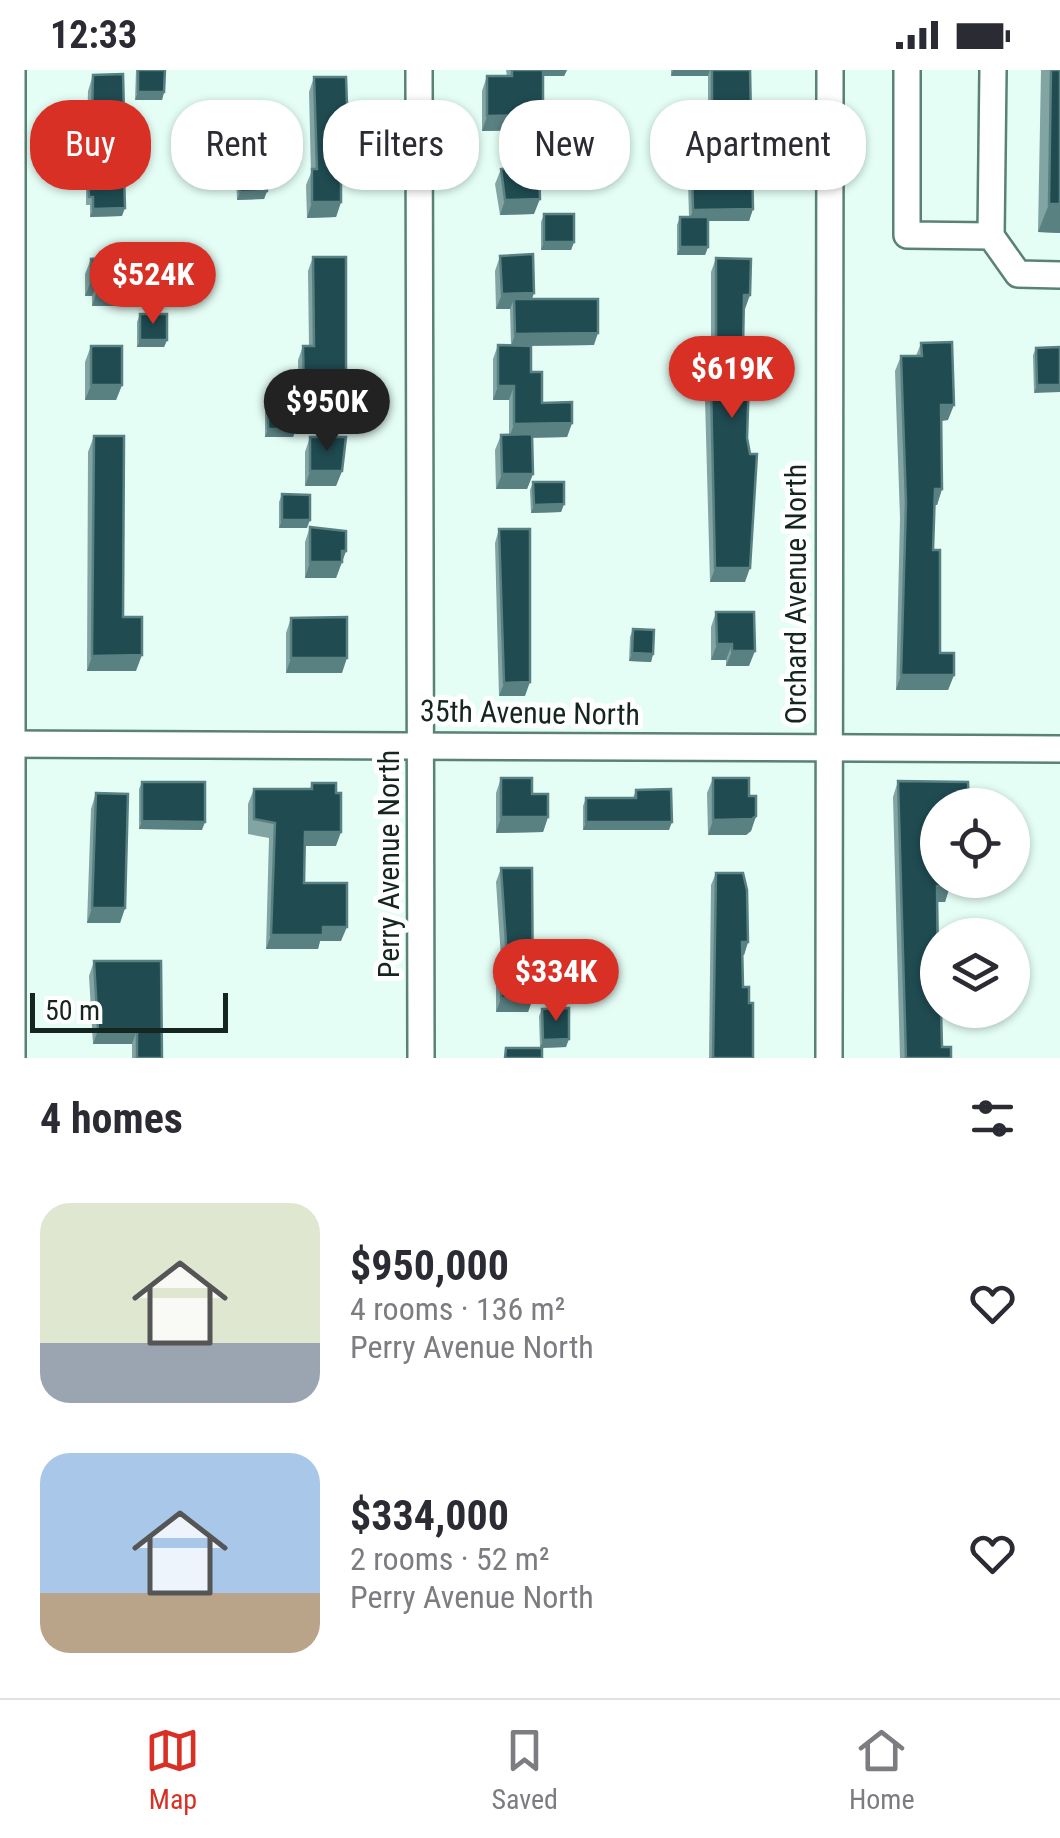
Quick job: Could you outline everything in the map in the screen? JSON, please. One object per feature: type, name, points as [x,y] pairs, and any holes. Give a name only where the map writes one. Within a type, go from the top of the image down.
[{"type":"street","points":[[12,70],[6,744],[12,1058]]},
{"type":"street","name":"Perry Avenue North","points":[[419,70],[422,1058]]},
{"type":"street","name":"Orchard Avenue North","points":[[829,1058],[830,70]]},
{"type":"street","points":[[907,70],[907,234],[991,236]]},
{"type":"street","points":[[992,70],[991,236],[1018,274],[1060,274]]},
{"type":"street","name":"35th Avenue North","points":[[6,744],[1060,749]]},
{"type":"building","points":[[138,70],[165,70],[164,92],[138,92]]},
{"type":"building","points":[[512,70],[543,70],[543,100],[499,100],[499,116],[487,116],[487,76],[512,76]]},
{"type":"building","points":[[712,70],[750,70],[751,100],[712,100]]},
{"type":"building","points":[[1051,70],[1060,70],[1060,204],[1049,204]]},
{"type":"building","points":[[123,74],[124,100],[92,100],[93,75]]},
{"type":"building","points":[[314,77],[346,77],[347,100],[323,100],[323,190],[341,190],[341,202],[312,202],[312,169],[317,169]]},
{"type":"building","points":[[89,190],[124,190],[125,208],[93,209],[93,197],[89,197]]},
{"type":"building","points":[[504,190],[540,190],[540,199],[505,200]]},
{"type":"building","points":[[692,190],[753,190],[753,209],[693,210]]},
{"type":"building","points":[[544,214],[574,214],[574,242],[544,242]]},
{"type":"building","points":[[680,217],[708,217],[708,247],[680,247]]},
{"type":"building","points":[[533,254],[534,293],[502,294],[500,256]]},
{"type":"building","points":[[127,256],[127,291],[97,291],[98,281],[91,281],[91,259]]},
{"type":"building","points":[[313,257],[346,257],[346,396],[304,397],[303,346],[314,346]]},
{"type":"building","points":[[716,258],[751,259],[750,295],[744,295],[743,349],[750,349],[747,438],[750,454],[757,454],[750,568],[715,568],[711,385],[716,385]]},
{"type":"building","points":[[514,299],[598,299],[598,333],[515,334]]},
{"type":"building","points":[[140,314],[167,314],[167,340],[140,340]]},
{"type":"building","points":[[952,342],[954,405],[941,405],[942,489],[935,489],[933,550],[940,550],[940,653],[954,653],[954,675],[901,675],[906,503],[901,356],[922,356],[921,343]]},
{"type":"building","points":[[498,345],[531,346],[531,372],[542,372],[542,403],[572,402],[572,423],[514,424],[514,386],[498,386]]},
{"type":"building","points":[[91,346],[122,346],[122,385],[91,385]]},
{"type":"building","points":[[1060,347],[1060,385],[1037,385],[1036,348]]},
{"type":"building","points":[[268,396],[295,396],[296,429],[268,429]]},
{"type":"building","points":[[532,434],[533,474],[502,474],[501,435]]},
{"type":"building","points":[[94,436],[124,436],[123,617],[142,617],[142,655],[92,656]]},
{"type":"building","points":[[310,437],[346,437],[342,471],[310,471]]},
{"type":"building","points":[[533,482],[564,482],[564,504],[534,505]]},
{"type":"building","points":[[282,494],[310,495],[310,520],[282,520]]},
{"type":"building","points":[[310,527],[346,531],[342,562],[310,562]]},
{"type":"building","points":[[499,529],[530,529],[530,682],[504,683]]},
{"type":"building","points":[[716,612],[754,612],[755,651],[732,651],[732,644],[717,644]]},
{"type":"building","points":[[347,617],[347,658],[291,658],[291,618]]},
{"type":"building","points":[[633,629],[654,630],[653,654],[632,653]]},
{"type":"building","points":[[501,778],[532,778],[532,794],[548,794],[548,817],[501,817]]},
{"type":"building","points":[[713,778],[749,778],[749,796],[756,796],[756,816],[713,820]]},
{"type":"building","points":[[898,781],[968,782],[968,788],[920,788],[920,898],[937,898],[937,918],[920,918],[920,1028],[941,1028],[942,1047],[951,1047],[951,1058],[906,1058]]},
{"type":"building","points":[[142,782],[205,782],[205,822],[142,821]]},
{"type":"building","points":[[312,783],[336,783],[336,793],[341,793],[341,832],[305,832],[304,883],[347,883],[347,927],[323,927],[323,935],[271,935],[275,823],[254,819],[254,789],[312,789]]},
{"type":"building","points":[[671,789],[672,822],[586,822],[586,798],[636,798],[636,790]]},
{"type":"building","points":[[96,793],[128,794],[125,908],[92,908]]},
{"type":"building","points":[[501,868],[532,868],[533,998],[501,998],[501,958],[507,958]]},
{"type":"building","points":[[716,873],[743,873],[747,890],[748,942],[742,942],[743,987],[749,987],[749,1003],[753,1003],[753,1058],[713,1058]]},
{"type":"building","points":[[94,961],[161,961],[162,1058],[137,1058],[137,1030],[98,1030]]},
{"type":"building","points":[[569,1008],[569,1039],[543,1040],[542,1009]]},
{"type":"building","points":[[506,1048],[542,1048],[542,1058],[505,1058]]}]
